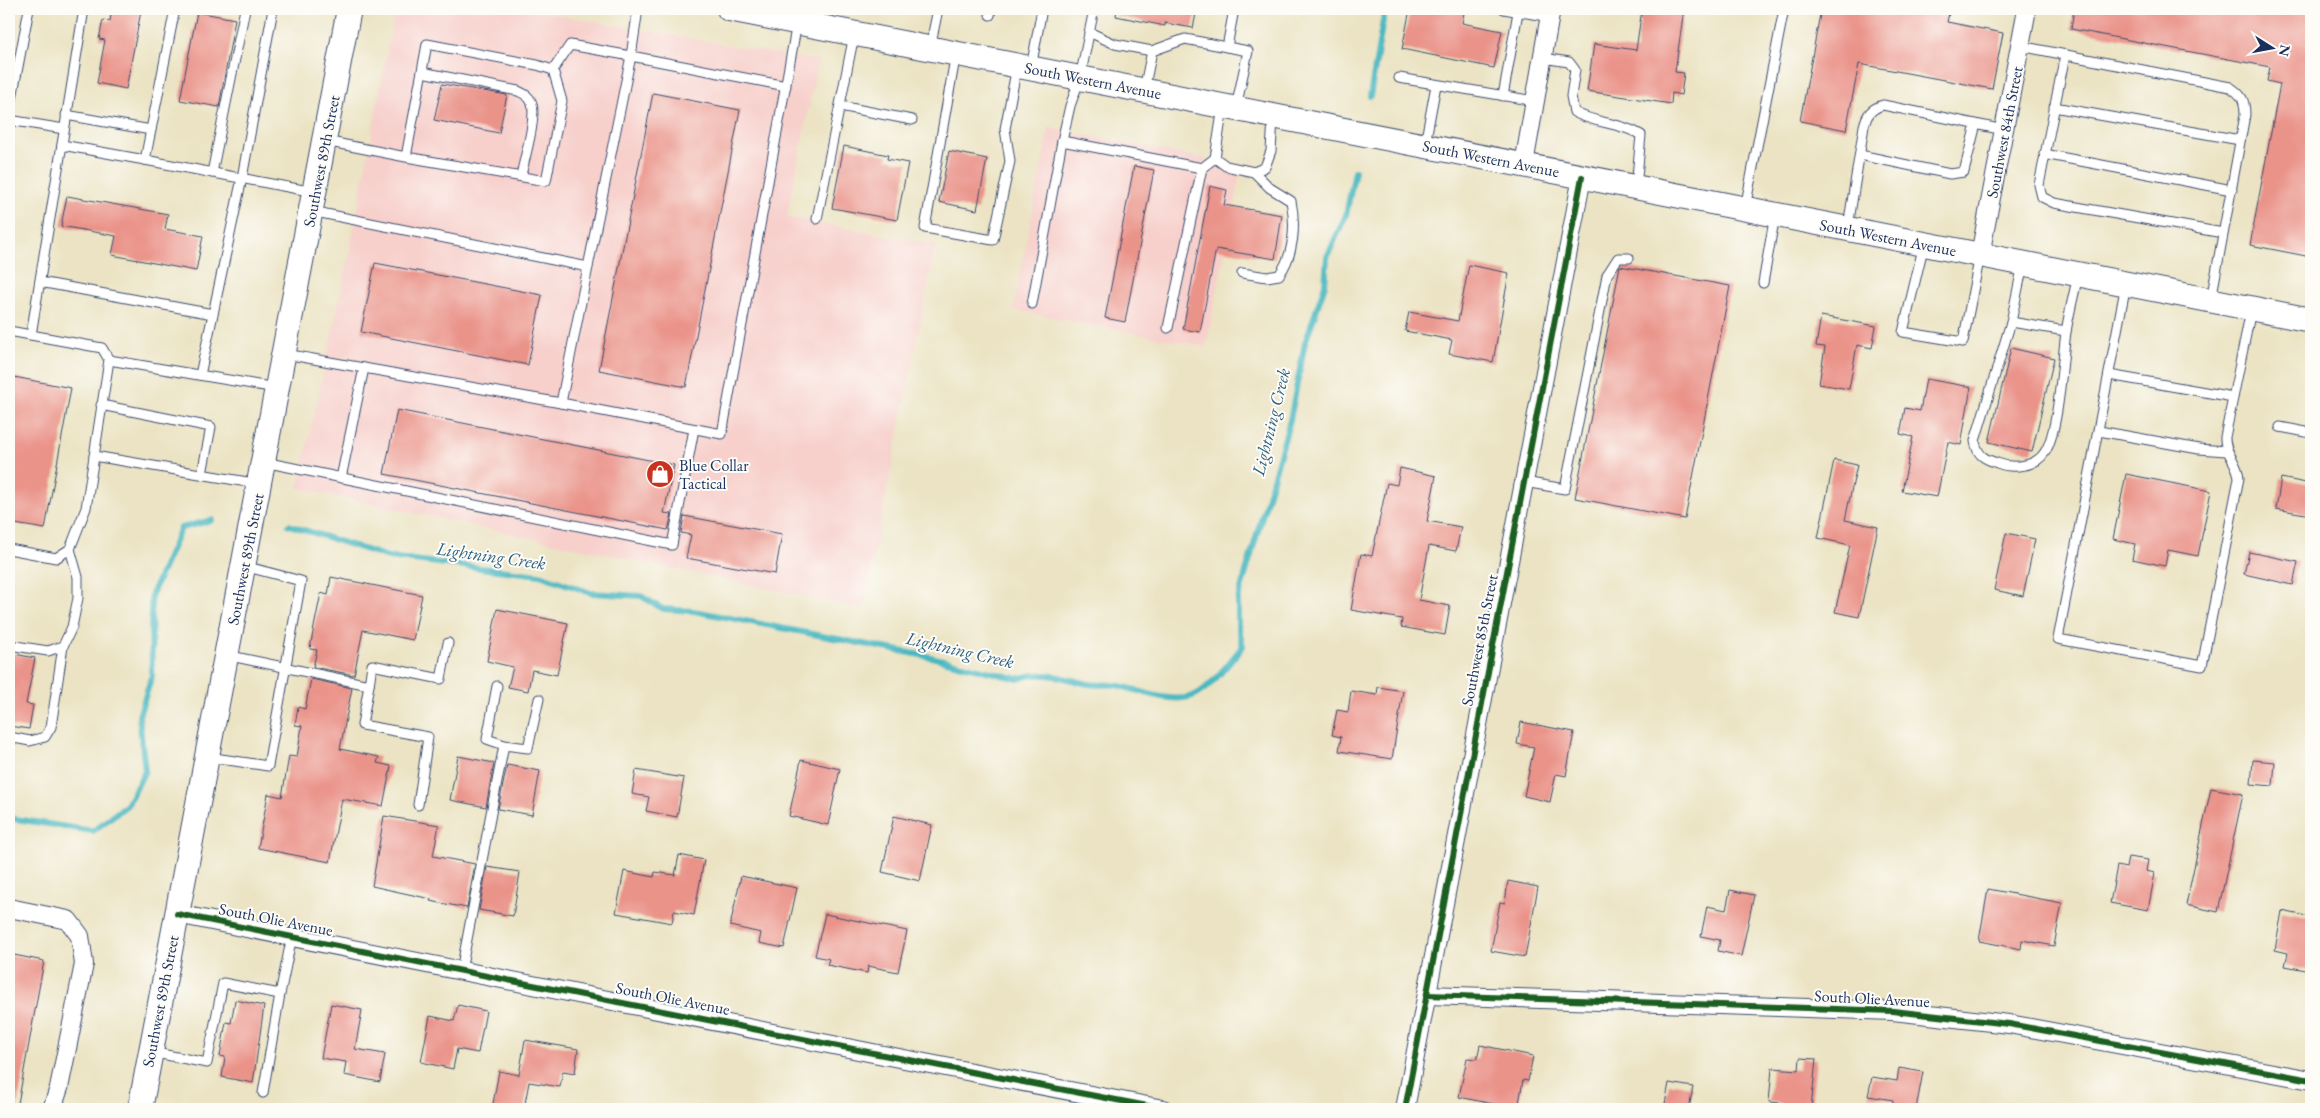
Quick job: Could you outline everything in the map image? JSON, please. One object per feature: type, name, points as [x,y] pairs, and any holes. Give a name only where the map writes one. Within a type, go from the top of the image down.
[{"type":"main road","name":"Southwest 89th Street","points":[[140,1109],[350,9]]},
{"type":"main road","name":"South Western Avenue","points":[[729,9],[810,19],[854,33],[2311,320]]},
{"type":"street","name":"Southwest 84th Street","points":[[1980,255],[2028,9]]},
{"type":"street","points":[[1524,164],[1551,13]]},
{"type":"street","name":"Southwest 85th Street","points":[[1405,1109],[1582,177]]},
{"type":"street","points":[[9,908],[68,920],[80,936],[84,964],[59,1088],[52,1109]]},
{"type":"street","name":"South Olie Avenue","points":[[177,914],[1163,1109]]},
{"type":"street","name":"South Olie Avenue","points":[[1427,995],[1893,1011],[2009,1024],[2311,1080]]},
{"type":"lane","points":[[9,114],[12,77],[29,9]]},
{"type":"lane","points":[[31,335],[84,9]]},
{"type":"lane","points":[[145,160],[175,9]]},
{"type":"lane","points":[[212,173],[245,9]]},
{"type":"lane","points":[[200,375],[242,178],[274,9]]},
{"type":"lane","points":[[561,403],[631,56],[638,9]]},
{"type":"lane","points":[[930,48],[938,9]]},
{"type":"lane","points":[[956,53],[925,228],[993,240],[1010,161],[1005,128],[1042,9]]},
{"type":"lane","points":[[1032,304],[1062,141],[1070,106],[1080,78],[1094,9]]},
{"type":"lane","points":[[1227,47],[1234,9]]},
{"type":"lane","points":[[1504,9],[1518,12],[1551,13]]},
{"type":"lane","points":[[1744,209],[1784,9]]},
{"type":"lane","points":[[1503,96],[1518,12]]},
{"type":"lane","points":[[284,353],[722,434],[786,86],[810,19]]},
{"type":"lane","points":[[1089,32],[1115,44],[1152,51],[1185,39],[1248,51],[1215,158],[1202,168],[1168,328]]},
{"type":"lane","points":[[817,219],[854,33]]},
{"type":"lane","points":[[406,157],[427,44],[537,65],[553,70]]},
{"type":"lane","points":[[553,70],[570,45],[786,86]]},
{"type":"lane","points":[[2020,46],[2230,87],[2240,93],[2245,101],[2245,115],[2211,300]]},
{"type":"lane","points":[[1144,90],[1152,51]]},
{"type":"lane","points":[[2065,55],[2039,185],[2042,198],[2054,203],[2223,233]]},
{"type":"lane","points":[[1543,58],[1569,62],[1576,70],[1571,96],[1574,112],[1586,119],[1630,128],[1641,135],[1636,187]]},
{"type":"lane","points":[[324,141],[546,181],[562,101],[553,70]]},
{"type":"lane","points":[[422,72],[518,92],[528,96],[532,102],[533,113],[521,176]]},
{"type":"lane","points":[[1399,78],[1535,101]]},
{"type":"lane","points":[[1425,145],[1436,85]]},
{"type":"lane","points":[[1848,229],[1867,115],[1874,108],[1882,105],[2004,130]]},
{"type":"lane","points":[[840,106],[912,120]]},
{"type":"lane","points":[[2054,107],[2240,140]]},
{"type":"lane","points":[[66,115],[151,130]]},
{"type":"lane","points":[[1254,172],[1265,167],[1271,150],[1274,115]]},
{"type":"lane","points":[[9,120],[64,129]]},
{"type":"lane","points":[[1860,155],[1950,174],[1964,172],[1976,124]]},
{"type":"lane","points":[[1062,141],[1202,168]]},
{"type":"lane","points":[[62,146],[242,178],[313,202],[588,267]]},
{"type":"lane","points":[[2044,154],[2232,190]]},
{"type":"lane","points":[[1215,158],[1226,166],[1254,172],[1270,188],[1291,200],[1294,228],[1286,265],[1279,275],[1267,277],[1242,273]]},
{"type":"lane","points":[[1763,283],[1775,215]]},
{"type":"lane","points":[[1924,244],[1903,332],[1963,342],[1980,255]]},
{"type":"lane","points":[[1524,482],[1564,489],[1607,275],[1618,258],[1629,258]]},
{"type":"lane","points":[[2023,263],[2011,322],[1975,441],[1977,452],[1986,460],[2005,466],[2028,465],[2044,454],[2052,436],[2066,331],[2078,274]]},
{"type":"lane","points":[[40,282],[213,314]]},
{"type":"lane","points":[[2126,283],[2058,639],[2202,666],[2239,478],[2236,464],[2226,451],[2225,436],[2251,308]]},
{"type":"lane","points":[[2011,322],[2066,331]]},
{"type":"lane","points":[[9,331],[102,348],[108,360],[86,508],[70,549],[56,558],[9,549]]},
{"type":"lane","points":[[108,360],[277,388]]},
{"type":"lane","points":[[341,478],[364,368]]},
{"type":"lane","points":[[2109,375],[2233,397]]},
{"type":"lane","points":[[101,405],[211,427],[202,474]]},
{"type":"lane","points":[[2280,427],[2311,433]]},
{"type":"lane","points":[[94,456],[202,474],[261,473],[341,478],[672,545],[694,429]]},
{"type":"lane","points":[[2098,431],[2199,449],[2226,451]]},
{"type":"lane","points":[[9,737],[30,741],[45,737],[51,727],[64,646],[72,627],[78,598],[78,577],[70,549]]},
{"type":"lane","points":[[207,757],[268,766],[301,582],[244,566]]},
{"type":"lane","points":[[418,804],[428,737],[362,725],[368,686],[372,665],[441,679],[448,643]]},
{"type":"lane","points":[[9,645],[48,651],[64,646]]},
{"type":"lane","points":[[226,655],[368,686]]},
{"type":"lane","points":[[497,686],[487,739],[504,745],[528,748],[539,699]]},
{"type":"lane","points":[[461,971],[504,745]]},
{"type":"lane","points":[[263,1093],[292,936]]},
{"type":"lane","points":[[151,1052],[207,1063],[223,983],[280,994]]},
{"type":"shaded area","points":[[395,9],[525,9],[818,61],[787,217],[936,245],[863,609],[298,488],[348,260]]},
{"type":"shaded area","points":[[1049,128],[1242,166],[1206,347],[1013,310]]},
{"type":"building","points":[[112,9],[141,11],[126,89],[97,83],[105,40],[99,39],[103,20],[110,21]]},
{"type":"building","points":[[1117,9],[1197,9],[1193,28],[1165,23],[1165,26],[1116,16]]},
{"type":"building","points":[[1410,9],[1441,9],[1464,13],[1462,23],[1502,31],[1494,68],[1402,49]]},
{"type":"building","points":[[1642,9],[1684,9],[1675,72],[1684,73],[1681,95],[1672,93],[1671,104],[1587,91],[1594,44],[1636,50]]},
{"type":"building","points":[[1821,9],[1950,9],[1947,22],[2003,33],[1992,89],[1859,64],[1846,130],[1800,121]]},
{"type":"building","points":[[2074,9],[2299,9],[2311,11],[2311,257],[2250,245],[2280,84],[2267,81],[2270,67],[2071,29]]},
{"type":"building","points":[[197,12],[235,19],[219,107],[180,100]]},
{"type":"building","points":[[442,84],[507,95],[499,133],[434,120]]},
{"type":"building","points":[[653,93],[740,110],[686,387],[599,370]]},
{"type":"building","points":[[844,146],[888,155],[887,159],[908,163],[897,220],[832,208]]},
{"type":"building","points":[[949,151],[987,159],[977,210],[939,202]]},
{"type":"building","points":[[1134,166],[1154,170],[1125,322],[1105,318]]},
{"type":"building","points":[[1210,186],[1227,190],[1224,205],[1282,215],[1275,259],[1216,249],[1200,332],[1183,329]]},
{"type":"building","points":[[67,196],[168,214],[165,229],[203,236],[196,271],[112,255],[116,236],[61,226]]},
{"type":"building","points":[[375,263],[542,295],[528,365],[361,332]]},
{"type":"building","points":[[1469,265],[1509,273],[1493,362],[1449,354],[1452,340],[1405,331],[1409,312],[1458,321]]},
{"type":"building","points":[[1620,266],[1730,286],[1685,519],[1575,498]]},
{"type":"building","points":[[1821,316],[1876,326],[1872,348],[1857,345],[1849,389],[1819,384],[1825,347],[1816,346]]},
{"type":"building","points":[[2011,348],[2054,358],[2032,452],[1989,442]]},
{"type":"building","points":[[9,376],[71,388],[45,529],[9,523]]},
{"type":"building","points":[[1926,379],[1971,387],[1961,445],[1948,442],[1937,497],[1902,491],[1913,437],[1900,434],[1905,408],[1920,411]]},
{"type":"building","points":[[397,410],[674,465],[664,513],[672,514],[668,530],[384,474]]},
{"type":"building","points":[[1834,460],[1857,465],[1845,520],[1878,527],[1859,617],[1835,612],[1850,545],[1818,538]]},
{"type":"building","points":[[1400,468],[1436,476],[1427,521],[1461,527],[1456,551],[1429,546],[1419,600],[1450,606],[1445,635],[1401,627],[1402,619],[1351,610],[1361,554],[1372,556],[1387,483],[1397,485]]},
{"type":"building","points":[[2126,474],[2211,491],[2198,556],[2168,550],[2165,566],[2132,559],[2135,544],[2113,539]]},
{"type":"building","points":[[2281,478],[2311,484],[2311,515],[2276,509]]},
{"type":"building","points":[[684,516],[782,534],[775,574],[686,558],[691,535],[681,533]]},
{"type":"building","points":[[2006,533],[2035,539],[2023,596],[1994,590]]},
{"type":"building","points":[[2249,552],[2298,562],[2293,585],[2244,574]]},
{"type":"building","points":[[331,577],[422,595],[413,640],[363,630],[354,675],[313,667],[317,650],[310,649],[313,632],[321,593],[328,595]]},
{"type":"building","points":[[497,609],[568,623],[557,675],[532,670],[528,691],[508,687],[513,667],[487,661]]},
{"type":"building","points":[[9,653],[35,658],[26,704],[33,705],[29,729],[9,726]]},
{"type":"building","points":[[311,679],[352,688],[340,749],[379,757],[377,763],[391,766],[383,806],[342,799],[330,862],[258,848],[268,794],[282,797],[289,756],[297,757],[302,726],[295,725],[298,707],[305,709]]},
{"type":"building","points":[[1378,687],[1403,691],[1392,759],[1339,751],[1341,737],[1332,735],[1337,710],[1348,712],[1351,691],[1377,695]]},
{"type":"building","points":[[1521,722],[1574,732],[1566,776],[1556,774],[1550,802],[1524,796],[1534,747],[1517,744]]},
{"type":"building","points":[[458,756],[494,763],[486,807],[450,800]]},
{"type":"building","points":[[801,760],[840,769],[828,825],[789,816]]},
{"type":"building","points":[[2253,760],[2275,762],[2273,786],[2251,784]]},
{"type":"building","points":[[507,765],[540,771],[532,815],[498,809]]},
{"type":"building","points":[[636,770],[684,778],[677,817],[646,811],[649,797],[632,794]]},
{"type":"building","points":[[2211,788],[2243,794],[2218,912],[2186,905]]},
{"type":"building","points":[[384,816],[439,825],[433,856],[475,864],[467,908],[430,901],[431,899],[372,886]]},
{"type":"building","points":[[894,816],[932,825],[920,881],[882,872]]},
{"type":"building","points":[[679,855],[704,860],[694,915],[674,911],[672,923],[616,913],[624,871],[654,877],[655,872],[675,875]]},
{"type":"building","points":[[2128,857],[2148,860],[2146,871],[2155,873],[2148,910],[2110,903],[2117,866],[2126,868]]},
{"type":"building","points":[[487,867],[520,872],[513,916],[479,910]]},
{"type":"building","points":[[741,876],[797,888],[784,948],[759,943],[761,933],[730,926]]},
{"type":"building","points":[[1508,881],[1538,887],[1525,957],[1491,951],[1500,902],[1505,903]]},
{"type":"building","points":[[1988,889],[2062,903],[2054,946],[2022,940],[2021,949],[1979,941]]},
{"type":"building","points":[[1730,890],[1754,895],[1741,956],[1718,951],[1720,940],[1701,936],[1707,906],[1726,910]]},
{"type":"building","points":[[2282,911],[2311,917],[2311,971],[2285,966],[2288,953],[2275,950]]},
{"type":"building","points":[[825,914],[907,931],[898,972],[868,966],[867,973],[827,965],[829,959],[815,956]]},
{"type":"building","points":[[9,954],[44,961],[17,1109],[9,1108]]},
{"type":"building","points":[[235,1000],[264,1006],[253,1083],[222,1077],[225,1057],[220,1056],[226,1022],[231,1023]]},
{"type":"building","points":[[331,1004],[362,1010],[355,1049],[385,1054],[380,1082],[344,1075],[346,1062],[321,1058]]},
{"type":"building","points":[[458,1005],[486,1011],[478,1053],[457,1049],[453,1069],[421,1062],[430,1016],[454,1021]]},
{"type":"building","points":[[525,1040],[578,1049],[575,1073],[563,1071],[560,1087],[529,1082],[524,1109],[492,1109],[499,1071],[519,1075]]},
{"type":"building","points":[[1480,1045],[1533,1056],[1528,1081],[1523,1080],[1518,1109],[1459,1097],[1467,1058],[1477,1059]]},
{"type":"building","points":[[1800,1058],[1816,1059],[1811,1109],[1780,1109],[1781,1103],[1769,1102],[1772,1068],[1799,1070]]},
{"type":"building","points":[[1899,1068],[1923,1072],[1916,1109],[1892,1109],[1893,1100],[1868,1096],[1872,1077],[1897,1081]]},
{"type":"building","points":[[1669,1083],[1693,1087],[1689,1109],[1664,1109]]},
{"type":"waterway","name":"Lightning Creek","points":[[1370,96],[1385,9]]},
{"type":"waterway","name":"Lightning Creek","points":[[289,525],[388,557],[540,575],[591,593],[641,596],[663,609],[694,611],[931,657],[1018,679],[1027,676],[1045,675],[1089,684],[1116,685],[1167,698],[1186,698],[1195,695],[1208,686],[1243,646],[1238,625],[1238,600],[1290,420],[1305,343],[1325,285],[1327,257],[1346,215],[1355,171]]},
{"type":"waterway","name":"Lightning Creek","points":[[9,818],[93,831],[127,805],[145,771],[139,716],[152,676],[151,596],[181,528],[212,520]]},
{"type":"cycle path","points":[[1405,1109],[1582,177]]},
{"type":"cycle path","points":[[177,914],[1163,1109]]},
{"type":"cycle path","points":[[1427,995],[1893,1011],[2009,1024],[2311,1080]]},
{"type":"place","name":"Blue Collar Tactical","points":[[660,474]]}]
